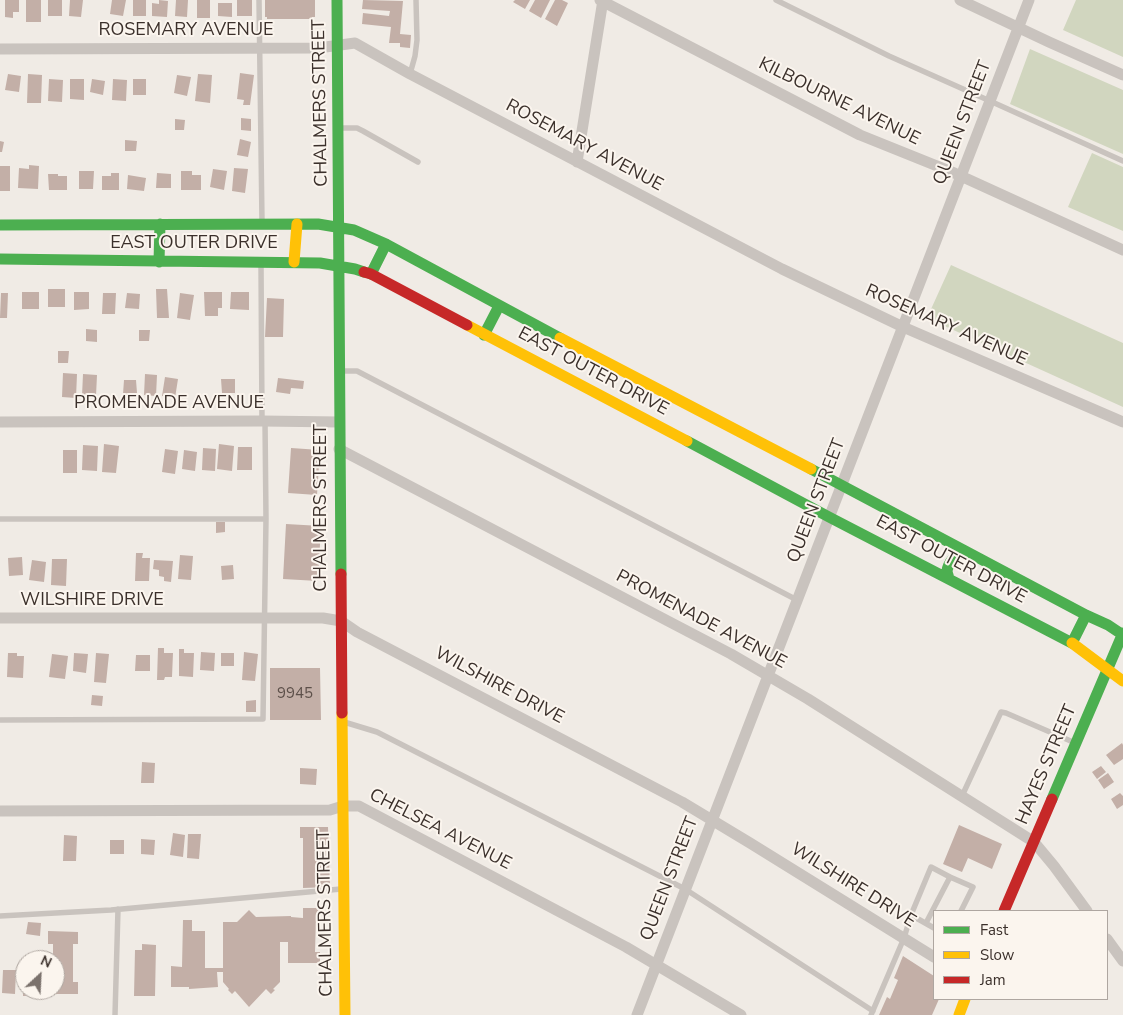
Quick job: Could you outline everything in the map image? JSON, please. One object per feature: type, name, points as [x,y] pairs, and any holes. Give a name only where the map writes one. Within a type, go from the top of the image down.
[{"type":"street","name":"CHALMERS STREET","points":[[337,0],[340,227],[338,266],[339,448],[345,1015]]},
{"type":"street","points":[[960,0],[1123,75]]},
{"type":"street","name":"QUEEN STREET","points":[[636,1015],[1029,0]]},
{"type":"street","points":[[577,162],[602,1]]},
{"type":"street","name":"KILBOURNE AVENUE","points":[[602,1],[851,131],[952,172],[1123,250]]},
{"type":"street","name":"ROSEMARY AVENUE","points":[[0,49],[318,48],[355,43],[410,74],[782,269],[902,327],[1123,422]]},
{"type":"street","points":[[159,262],[160,224]]},
{"type":"street","points":[[294,262],[297,224]]},
{"type":"street","name":"EAST OUTER DRIVE","points":[[0,225],[318,224],[354,230],[386,244],[585,352],[842,485],[1123,634]]},
{"type":"street","points":[[371,274],[386,244]]},
{"type":"street","name":"EAST OUTER DRIVE","points":[[0,259],[320,263],[355,269],[371,274],[829,517],[1072,643],[1123,681]]},
{"type":"street","points":[[484,335],[499,306]]},
{"type":"street","name":"PROMENADE AVENUE","points":[[0,422],[339,422]]},
{"type":"street","name":"PROMENADE AVENUE","points":[[339,448],[731,654],[808,699],[1034,842],[1086,910]]},
{"type":"street","points":[[949,579],[946,571],[952,558],[962,550]]},
{"type":"street","points":[[1072,643],[1086,615]]},
{"type":"street","name":"WILSHIRE DRIVE","points":[[0,618],[323,618],[341,621],[356,632],[682,802],[933,956]]},
{"type":"street","name":"HAYES STREET","points":[[1004,910],[1123,634]]},
{"type":"street","name":"CHELSEA AVENUE","points":[[0,811],[330,810],[343,806],[359,806],[626,947],[741,1015]]},
{"type":"street","points":[[1108,940],[1123,961]]},
{"type":"street","points":[[958,1015],[966,1000]]},
{"type":"lane","points":[[259,0],[262,224]]},
{"type":"lane","points":[[410,74],[416,56],[416,0]]},
{"type":"lane","points":[[776,0],[890,56],[1123,161]]},
{"type":"lane","points":[[339,128],[356,128],[363,131],[418,162]]},
{"type":"lane","points":[[0,720],[263,719],[266,519],[261,262]]},
{"type":"lane","points":[[339,371],[357,371],[797,600]]},
{"type":"lane","points":[[0,519],[266,519]]},
{"type":"lane","points":[[962,797],[1001,712],[1075,743]]},
{"type":"lane","points":[[342,722],[377,732],[685,889],[872,1013],[904,938],[911,915],[931,867],[973,887],[962,910]]},
{"type":"lane","points":[[926,923],[950,876]]},
{"type":"lane","points":[[0,916],[118,909],[344,888]]},
{"type":"lane","points":[[115,1015],[118,909]]},
{"type":"lane","points":[[911,915],[933,927]]},
{"type":"green space","points":[[1076,0],[1123,0],[1123,57],[1063,30]]},
{"type":"green space","points":[[1030,49],[1123,90],[1123,154],[1010,104]]},
{"type":"green space","points":[[1092,153],[1123,167],[1123,231],[1068,207]]},
{"type":"green space","points":[[951,265],[1123,343],[1123,407],[927,318]]},
{"type":"building","points":[[5,0],[19,0],[19,12],[13,12],[13,18],[5,17]]},
{"type":"building","points":[[26,0],[41,0],[41,22],[26,22]]},
{"type":"building","points":[[48,0],[62,0],[62,16],[48,16]]},
{"type":"building","points":[[70,0],[83,0],[81,17],[69,16]]},
{"type":"building","points":[[112,0],[126,0],[123,16],[110,14]]},
{"type":"building","points":[[133,0],[146,0],[146,16],[133,16]]},
{"type":"building","points":[[159,0],[168,1],[167,17],[152,16],[152,3],[159,4]]},
{"type":"building","points":[[176,0],[188,0],[187,17],[175,16]]},
{"type":"building","points":[[197,0],[210,0],[210,18],[197,18]]},
{"type":"building","points":[[237,0],[252,0],[252,16],[237,16]]},
{"type":"building","points":[[265,0],[315,0],[315,17],[312,17],[312,19],[267,19],[265,17]]},
{"type":"building","points":[[363,0],[403,1],[400,34],[411,35],[410,48],[400,47],[400,43],[389,43],[391,27],[362,24],[363,13],[389,16],[390,11],[362,9]]},
{"type":"building","points":[[515,0],[530,0],[525,9],[513,2]]},
{"type":"building","points":[[535,0],[550,0],[541,18],[529,11]]},
{"type":"building","points":[[555,0],[562,0],[568,3],[557,26],[545,19]]},
{"type":"building","points":[[218,3],[232,3],[232,17],[218,16]]},
{"type":"building","points":[[240,73],[254,75],[250,105],[243,105],[244,100],[237,99]]},
{"type":"building","points":[[8,74],[21,76],[19,92],[5,90]]},
{"type":"building","points":[[28,74],[42,75],[41,103],[27,103]]},
{"type":"building","points":[[198,74],[212,75],[210,103],[195,101]]},
{"type":"building","points":[[177,75],[191,77],[187,96],[174,93]]},
{"type":"building","points":[[49,79],[63,80],[62,102],[48,101]]},
{"type":"building","points":[[70,79],[84,79],[84,100],[70,99]]},
{"type":"building","points":[[92,79],[105,81],[103,95],[90,92]]},
{"type":"building","points":[[113,79],[127,80],[126,101],[112,100]]},
{"type":"building","points":[[133,79],[146,79],[146,95],[133,95]]},
{"type":"building","points":[[241,118],[251,119],[251,131],[241,130]]},
{"type":"building","points":[[175,119],[185,120],[184,130],[175,130]]},
{"type":"building","points":[[240,139],[251,142],[248,157],[237,155]]},
{"type":"building","points":[[125,140],[137,141],[136,151],[125,151]]},
{"type":"building","points":[[0,141],[4,142],[2,152],[0,152]]},
{"type":"building","points":[[29,165],[39,166],[38,189],[18,188],[19,168],[29,169]]},
{"type":"building","points":[[0,166],[10,166],[10,191],[0,191]]},
{"type":"building","points":[[234,168],[248,169],[245,193],[232,191]]},
{"type":"building","points":[[213,169],[227,171],[224,190],[210,187]]},
{"type":"building","points":[[79,171],[94,171],[93,189],[79,189]]},
{"type":"building","points":[[181,171],[192,171],[192,175],[201,175],[201,190],[181,190]]},
{"type":"building","points":[[111,173],[119,173],[119,190],[102,190],[102,176],[111,176]]},
{"type":"building","points":[[157,173],[171,174],[171,188],[156,188]]},
{"type":"building","points":[[48,174],[67,176],[67,190],[49,190]]},
{"type":"building","points":[[128,175],[146,178],[144,191],[127,189]]},
{"type":"building","points":[[48,289],[65,289],[65,307],[48,307]]},
{"type":"building","points":[[156,289],[167,289],[169,318],[157,318]]},
{"type":"building","points":[[22,292],[39,292],[39,309],[22,309]]},
{"type":"building","points":[[74,292],[89,292],[89,309],[74,310]]},
{"type":"building","points":[[204,292],[222,292],[222,308],[218,308],[218,316],[205,316]]},
{"type":"building","points":[[231,292],[249,292],[249,310],[230,309]]},
{"type":"building","points":[[1,293],[8,293],[7,318],[0,318]]},
{"type":"building","points":[[103,293],[116,293],[115,314],[102,314]]},
{"type":"building","points":[[127,293],[140,294],[139,309],[125,308]]},
{"type":"building","points":[[180,293],[194,295],[190,320],[177,318]]},
{"type":"building","points":[[267,298],[284,299],[283,337],[265,337]]},
{"type":"building","points":[[86,329],[97,330],[97,342],[86,341]]},
{"type":"building","points":[[139,330],[150,330],[149,341],[139,341]]},
{"type":"building","points":[[58,351],[69,351],[68,363],[58,363]]},
{"type":"building","points":[[63,373],[77,374],[76,398],[62,397]]},
{"type":"building","points":[[83,374],[97,375],[96,396],[82,396]]},
{"type":"building","points":[[145,374],[157,375],[156,396],[144,395]]},
{"type":"building","points":[[165,377],[178,379],[175,398],[162,396]]},
{"type":"building","points":[[278,378],[304,381],[303,389],[291,388],[290,394],[276,392]]},
{"type":"building","points":[[221,379],[235,379],[235,393],[222,393]]},
{"type":"building","points":[[124,380],[136,380],[137,393],[123,394]]},
{"type":"building","points":[[104,444],[119,446],[116,473],[102,472]]},
{"type":"building","points":[[219,444],[234,446],[232,471],[217,469]]},
{"type":"building","points":[[83,445],[98,446],[97,471],[82,470]]},
{"type":"building","points":[[238,447],[252,447],[252,470],[237,470]]},
{"type":"building","points":[[203,448],[216,449],[215,471],[202,470]]},
{"type":"building","points":[[291,448],[320,450],[317,495],[288,493]]},
{"type":"building","points":[[165,449],[178,451],[175,474],[162,472]]},
{"type":"building","points":[[63,450],[77,450],[77,473],[63,473]]},
{"type":"building","points":[[184,450],[197,452],[195,471],[182,469]]},
{"type":"building","points":[[216,522],[225,522],[225,532],[216,533]]},
{"type":"building","points":[[286,524],[321,526],[318,581],[283,579]]},
{"type":"building","points":[[136,553],[143,553],[142,558],[150,558],[149,581],[135,581]]},
{"type":"building","points":[[180,555],[193,556],[191,580],[178,579]]},
{"type":"building","points":[[22,557],[23,575],[9,576],[8,558]]},
{"type":"building","points":[[52,559],[67,559],[66,586],[51,585]]},
{"type":"building","points":[[32,560],[46,562],[44,582],[29,580]]},
{"type":"building","points":[[154,560],[173,561],[171,582],[164,581],[164,577],[159,576],[159,570],[153,569]]},
{"type":"building","points":[[233,565],[234,579],[222,580],[221,566]]},
{"type":"building","points":[[158,648],[164,648],[164,653],[173,653],[172,677],[165,677],[164,680],[157,680]]},
{"type":"building","points":[[179,649],[184,649],[184,653],[194,653],[193,677],[179,676]]},
{"type":"building","points":[[201,652],[215,653],[214,671],[200,670]]},
{"type":"building","points":[[244,652],[258,654],[255,681],[242,680]]},
{"type":"building","points":[[8,653],[17,653],[17,656],[24,656],[23,678],[7,677]]},
{"type":"building","points":[[74,653],[88,654],[86,673],[73,671]]},
{"type":"building","points":[[96,653],[109,654],[106,683],[94,682]]},
{"type":"building","points":[[221,653],[234,653],[234,666],[221,666]]},
{"type":"building","points":[[52,654],[68,656],[65,679],[49,677]]},
{"type":"building","points":[[136,655],[150,655],[150,671],[135,671]]},
{"type":"building","points":[[270,668],[320,668],[321,720],[270,720]]},
{"type":"building","points":[[92,695],[103,696],[102,706],[91,705]]},
{"type":"building","points":[[256,700],[256,712],[246,712],[246,701]]},
{"type":"building","points":[[1122,743],[1123,759],[1114,765],[1106,755]]},
{"type":"building","points":[[142,762],[155,763],[154,783],[141,783]]},
{"type":"building","points":[[1101,766],[1106,772],[1097,779],[1092,772]]},
{"type":"building","points":[[300,768],[317,769],[316,785],[300,784]]},
{"type":"building","points":[[1108,773],[1114,782],[1104,789],[1098,780]]},
{"type":"building","points":[[1120,793],[1123,796],[1123,805],[1117,809],[1111,799]]},
{"type":"building","points":[[959,825],[1002,844],[992,869],[968,858],[962,872],[943,864]]},
{"type":"building","points":[[300,827],[328,827],[330,887],[303,888],[303,838],[300,838]]},
{"type":"building","points":[[173,833],[185,835],[183,857],[170,855]]},
{"type":"building","points":[[188,834],[201,834],[199,859],[187,858]]},
{"type":"building","points":[[64,835],[77,836],[76,861],[63,861]]},
{"type":"building","points":[[141,839],[155,840],[154,855],[141,854]]},
{"type":"building","points":[[110,840],[124,840],[124,854],[110,854]]},
{"type":"building","points":[[303,908],[319,908],[319,916],[316,916],[315,952],[320,952],[320,963],[288,963],[288,942],[280,942],[280,982],[271,994],[266,989],[249,1007],[235,991],[232,994],[228,990],[223,982],[223,972],[217,972],[218,987],[189,989],[189,987],[171,987],[171,966],[182,967],[183,920],[192,920],[192,931],[205,931],[205,968],[223,968],[223,922],[237,922],[249,910],[256,917],[291,916],[303,918]]},
{"type":"building","points":[[28,922],[41,923],[40,936],[26,934]]},
{"type":"building","points":[[48,931],[78,932],[78,944],[73,944],[73,982],[78,982],[78,994],[65,994],[65,950],[53,950],[53,944],[48,944]]},
{"type":"building","points":[[142,944],[156,945],[155,996],[134,996],[135,950],[142,950]]},
{"type":"building","points":[[903,956],[933,975],[933,1000],[939,1000],[932,1015],[879,1015],[887,997],[890,999],[898,980],[894,978]]},
{"type":"building","points":[[3,970],[15,970],[15,994],[2,993]]},
{"type":"traffic: fast","points":[[337,0],[341,574]]},
{"type":"traffic: fast","points":[[159,262],[160,224]]},
{"type":"traffic: fast","points":[[0,225],[318,224],[354,230],[386,244],[560,338]]},
{"type":"traffic: fast","points":[[371,274],[386,244]]},
{"type":"traffic: fast","points":[[0,259],[320,263],[364,272]]},
{"type":"traffic: fast","points":[[484,335],[499,306]]},
{"type":"traffic: fast","points":[[687,441],[1072,643]]},
{"type":"traffic: fast","points":[[811,469],[1108,625],[1123,635]]},
{"type":"traffic: fast","points":[[949,579],[947,571],[949,565],[962,550]]},
{"type":"traffic: fast","points":[[1072,643],[1086,615]]},
{"type":"traffic: fast","points":[[1052,799],[1123,633]]},
{"type":"traffic: slow","points":[[294,262],[297,224]]},
{"type":"traffic: slow","points":[[467,325],[687,441]]},
{"type":"traffic: slow","points":[[560,338],[811,469]]},
{"type":"traffic: slow","points":[[1072,643],[1123,681]]},
{"type":"traffic: slow","points":[[342,713],[345,1015]]},
{"type":"traffic: slow","points":[[959,1015],[965,1000]]},
{"type":"traffic: jam","points":[[364,272],[467,325]]},
{"type":"traffic: jam","points":[[341,574],[342,713]]},
{"type":"traffic: jam","points":[[1004,910],[1052,799]]}]
